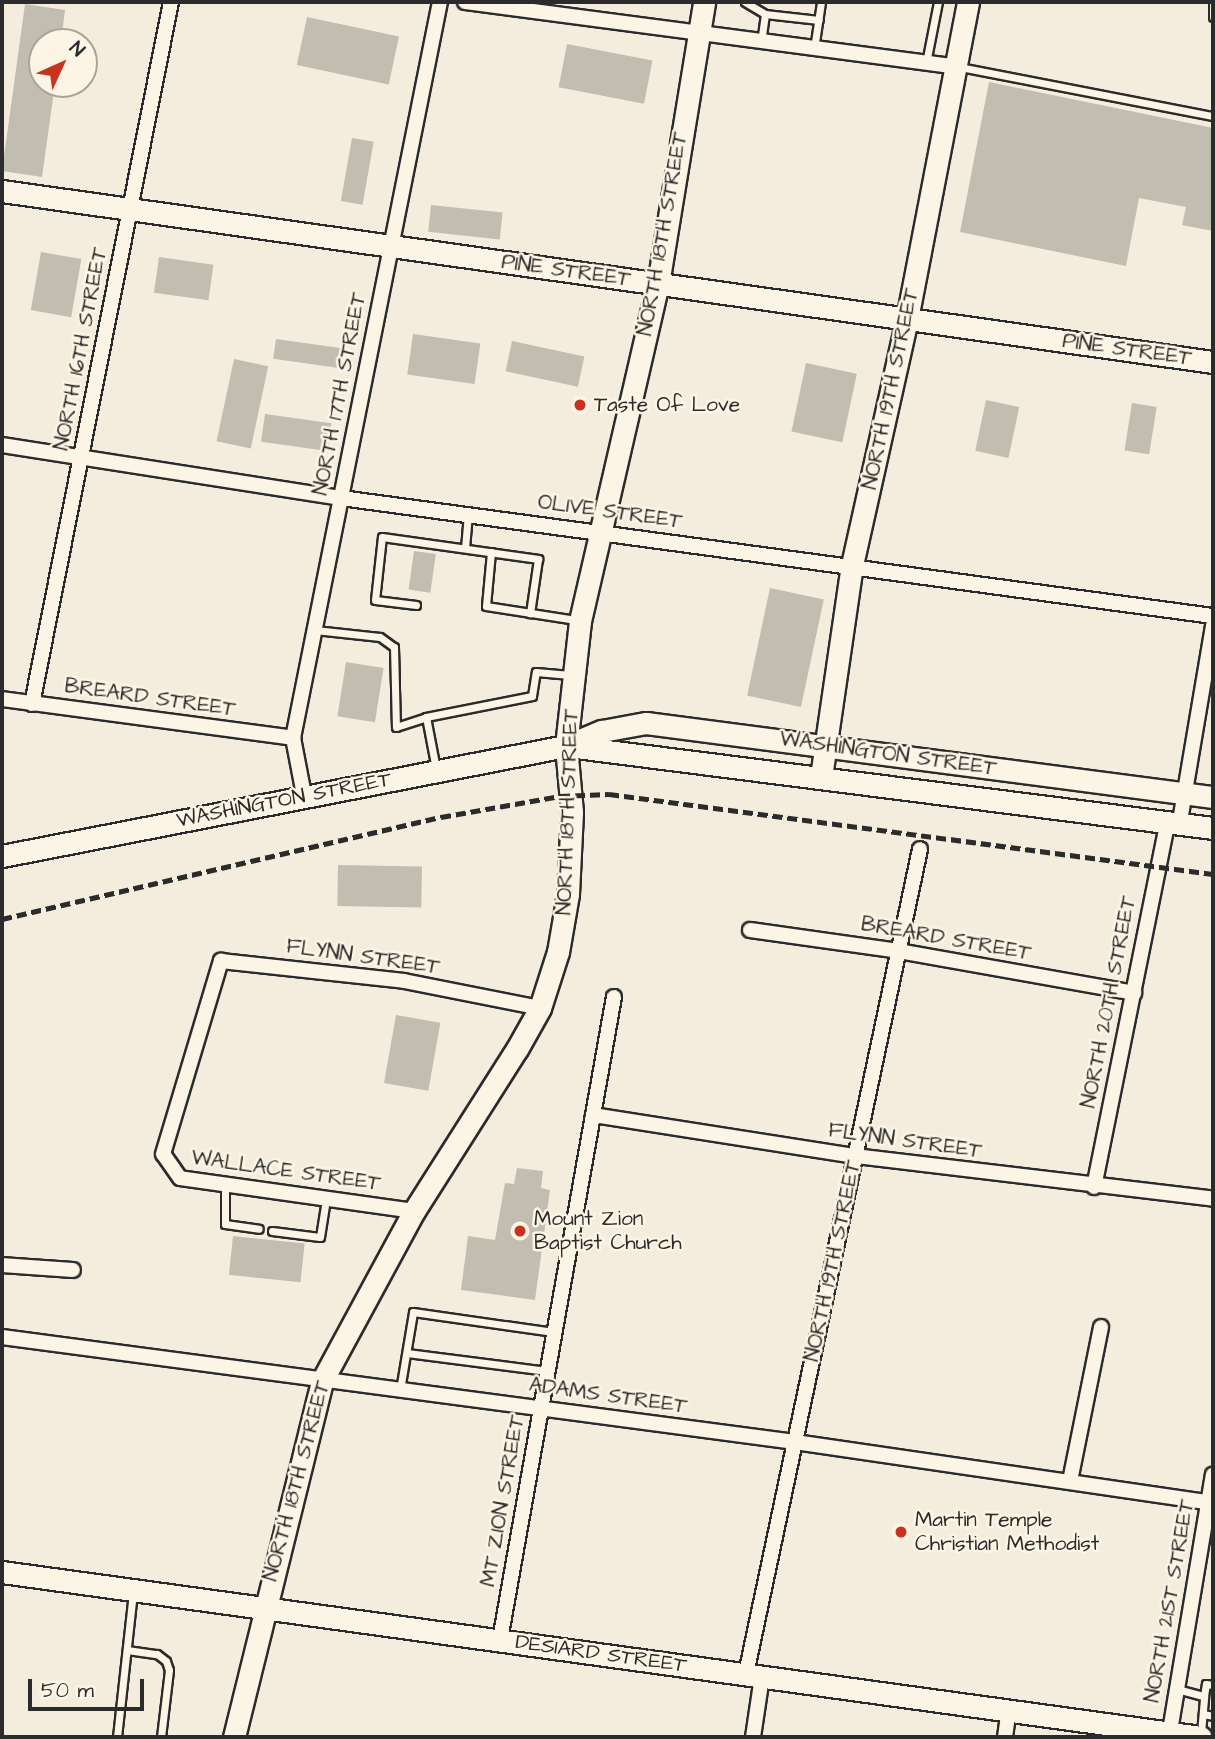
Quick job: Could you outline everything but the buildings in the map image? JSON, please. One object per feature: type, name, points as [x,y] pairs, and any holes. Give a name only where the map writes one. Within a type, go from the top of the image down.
[{"type":"street","name":"NORTH 16TH STREET","points":[[32,704],[171,2]]},
{"type":"street","name":"NORTH 17TH STREET","points":[[303,795],[293,738],[440,2]]},
{"type":"street","points":[[465,2],[532,7],[696,35],[956,67]]},
{"type":"street","name":"NORTH 18TH STREET","points":[[234,1737],[322,1381],[414,1211],[540,1008],[558,952],[568,894],[572,812],[566,746],[580,621],[597,532],[658,284],[696,35],[704,2]]},
{"type":"street","name":"NORTH 19TH STREET","points":[[821,777],[852,565],[907,319],[968,2]]},
{"type":"street","name":"PINE STREET","points":[[2,191],[1213,362]]},
{"type":"street","name":"OLIVE STREET","points":[[2,445],[341,498],[852,565],[1213,616]]},
{"type":"street","name":"NORTH 20TH STREET","points":[[1094,1187],[1134,993],[1182,796],[1213,625]]},
{"type":"street","name":"BREARD STREET","points":[[2,699],[293,738]]},
{"type":"street","name":"WASHINGTON STREET","points":[[2,856],[303,795],[566,746],[602,731],[646,723],[825,744],[1182,796],[1213,797]]},
{"type":"street","name":"WASHINGTON STREET","points":[[566,746],[821,777],[1173,826],[1213,828]]},
{"type":"street","name":"NORTH 19TH STREET","points":[[753,1737],[754,1675],[795,1442],[920,849]]},
{"type":"street","name":"BREARD STREET","points":[[750,930],[899,951],[1134,993]]},
{"type":"street","name":"FLYNN STREET","points":[[163,1154],[221,961],[404,981],[540,1008]]},
{"type":"street","name":"MT ZION STREET","points":[[500,1640],[614,997]]},
{"type":"street","name":"FLYNN STREET","points":[[593,1115],[855,1156],[1094,1187],[1213,1199]]},
{"type":"street","name":"WALLACE STREET","points":[[163,1154],[180,1178],[414,1211]]},
{"type":"street","points":[[2,1265],[73,1270]]},
{"type":"street","points":[[1070,1481],[1101,1327]]},
{"type":"street","name":"ADAMS STREET","points":[[2,1337],[1070,1481],[1209,1510]]},
{"type":"street","name":"NORTH 21ST STREET","points":[[1169,1735],[1213,1475]]},
{"type":"street","name":"DESIARD STREET","points":[[2,1572],[1009,1709],[1169,1735],[1201,1737]]},
{"type":"street","points":[[1005,1737],[1009,1709]]},
{"type":"lane","points":[[745,2],[765,14],[818,20]]},
{"type":"lane","points":[[814,50],[821,2]]},
{"type":"lane","points":[[926,65],[938,2]]},
{"type":"lane","points":[[1213,2],[1213,17]]},
{"type":"lane","points":[[761,43],[765,14]]},
{"type":"lane","points":[[956,67],[1213,116]]},
{"type":"lane","points":[[465,548],[468,514]]},
{"type":"lane","points":[[416,605],[375,600],[382,537],[538,559],[530,613]]},
{"type":"lane","points":[[491,552],[485,606],[580,621]]},
{"type":"lane","points":[[315,630],[380,637],[394,647],[396,727],[426,717],[532,696],[536,672],[574,675]]},
{"type":"lane","points":[[426,717],[436,771]]},
{"type":"lane","points":[[225,1183],[225,1224],[259,1229]]},
{"type":"lane","points":[[272,1231],[320,1237],[326,1197]]},
{"type":"lane","points":[[400,1390],[413,1312],[554,1332]]},
{"type":"lane","points":[[407,1353],[547,1371]]},
{"type":"lane","points":[[117,1737],[134,1590]]},
{"type":"lane","points":[[127,1650],[157,1654],[166,1661],[161,1737]]},
{"type":"lane","points":[[1201,1737],[1206,1684],[1213,1685]]},
{"type":"lane","points":[[1177,1689],[1204,1696]]},
{"type":"lane","points":[[1203,1714],[1213,1716]]},
{"type":"railway","points":[[2,919],[441,817],[560,796],[609,794],[1213,874]]},
{"type":"place","name":"Taste Of Love","points":[[580,405]]},
{"type":"place","name":"Mount Zion Baptist Church","points":[[520,1231]]},
{"type":"place","name":"Martin Temple Christian Methodist","points":[[901,1532]]}]
